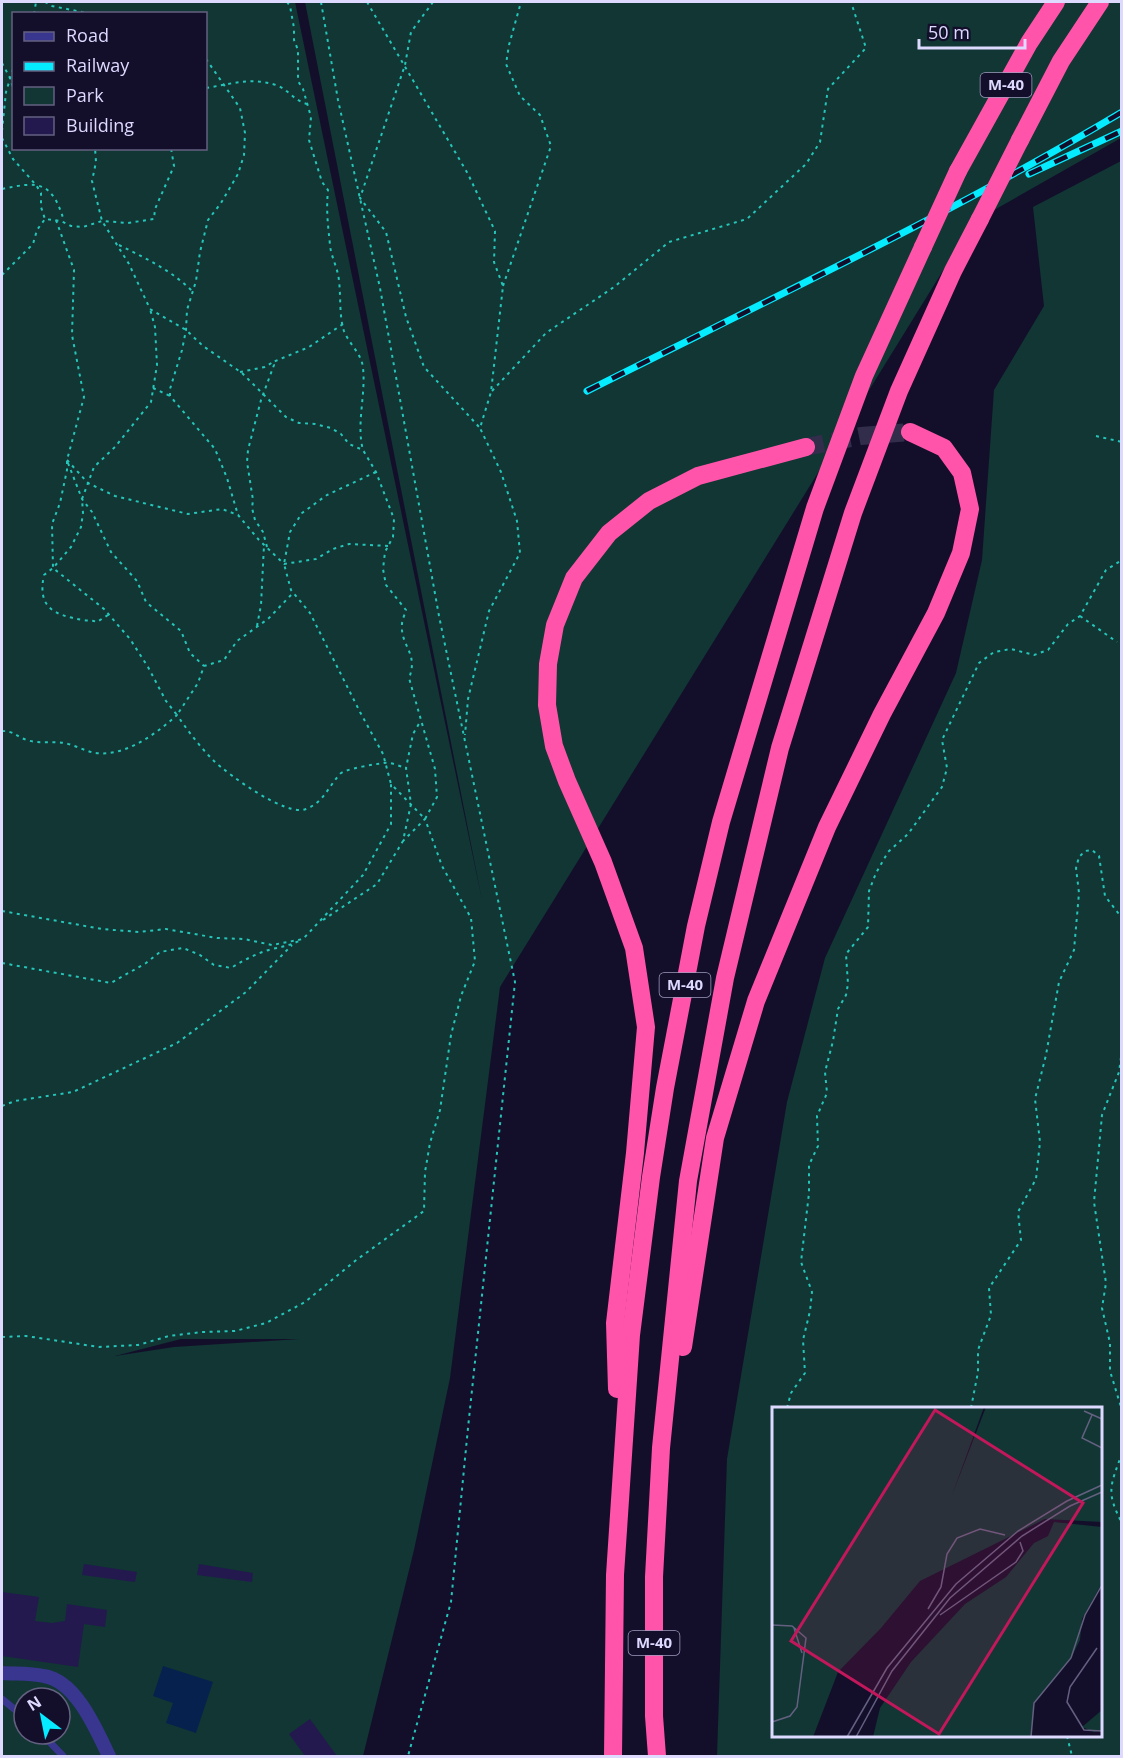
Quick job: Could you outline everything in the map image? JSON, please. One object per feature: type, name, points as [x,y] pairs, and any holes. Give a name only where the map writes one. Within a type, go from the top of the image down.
[{"type":"highway","name":"M-40","points":[[613,1756],[615,1575],[631,1335],[665,1088],[689,961],[718,833],[815,508],[864,376],[958,171],[1029,44],[1056,2]]},
{"type":"highway","name":"M-40","points":[[657,1756],[654,1716],[654,1577],[661,1448],[688,1181],[725,978],[780,748],[857,502],[900,390],[952,271],[1061,61],[1101,2]]},
{"type":"highway","points":[[661,1448],[679,1384],[715,1138],[756,1001],[827,827],[882,714],[936,613],[961,553],[970,509],[962,473],[944,448],[910,432]]},
{"type":"highway","points":[[621,1492],[615,1323],[646,1027],[634,948],[603,862],[554,746],[547,705],[548,664],[555,625],[574,578],[609,533],[649,501],[698,476],[806,447]]},
{"type":"street","points":[[2,1673],[46,1676],[71,1689],[98,1733],[108,1756]]},
{"type":"path","points":[[45,2],[52,6],[82,12]]},
{"type":"path","points":[[287,2],[290,6],[294,40],[298,50],[298,81],[303,89],[311,117],[309,140],[322,182],[328,190],[326,217],[330,232],[330,247],[337,267],[343,324],[346,336],[359,355],[363,366],[360,439],[363,450],[376,472],[394,519],[393,537],[385,552],[383,569],[386,585],[406,610],[402,625],[404,640],[412,655],[413,668],[409,678],[435,769],[437,797],[425,819],[403,841],[377,884],[318,923]]},
{"type":"path","points":[[321,2],[338,100],[380,288],[439,616],[515,982],[451,1602],[408,1756]]},
{"type":"path","points":[[367,2],[468,174],[495,231],[494,261],[503,286]]},
{"type":"path","points":[[360,198],[405,65],[411,32],[433,2]]},
{"type":"path","points":[[480,428],[491,392],[503,286],[551,146],[540,115],[520,96],[506,64],[521,2]]},
{"type":"path","points":[[491,392],[546,333],[614,287],[669,242],[747,219],[806,164],[820,142],[828,89],[866,48],[851,2]]},
{"type":"path","points":[[170,396],[208,220],[238,174],[244,155],[245,133],[240,108],[207,60]]},
{"type":"path","points":[[2,63],[12,85]]},
{"type":"path","points":[[2,131],[3,108],[12,72]]},
{"type":"path","points":[[207,88],[240,80],[277,85],[302,103],[308,104]]},
{"type":"path","points":[[2,138],[13,159],[36,184],[41,193],[41,207],[45,219]]},
{"type":"path","points":[[95,150],[96,162],[92,181],[102,221],[129,264],[150,309],[155,327],[157,366],[151,402],[115,447],[94,467],[82,499],[81,527],[71,547],[44,575],[41,590],[48,606],[57,615],[97,622],[108,614]]},
{"type":"path","points":[[45,219],[83,227],[102,221],[128,224],[154,219],[155,209],[174,166],[171,150]]},
{"type":"path","points":[[2,189],[36,184],[50,192],[60,206],[65,223]]},
{"type":"path","points":[[360,198],[386,232],[406,317],[424,367],[480,428],[501,472],[517,521],[520,553],[489,611],[468,699],[464,739]]},
{"type":"path","points":[[2,275],[33,244],[37,230],[45,219]]},
{"type":"path","points":[[56,220],[74,270],[72,335],[84,398],[67,460],[60,503],[52,524],[53,568],[108,614],[136,647],[166,701],[196,742],[216,762],[266,798],[294,810],[303,810],[317,803],[341,772],[385,763],[406,768]]},
{"type":"path","points":[[116,243],[160,266],[181,280],[192,292]]},
{"type":"path","points":[[150,309],[186,330],[202,346],[240,372],[286,417],[299,423],[331,428],[349,444],[363,450]]},
{"type":"path","points":[[240,372],[265,367],[309,347],[343,324]]},
{"type":"path","points":[[268,549],[252,508],[253,500],[247,462],[248,450],[273,362]]},
{"type":"path","points":[[153,388],[170,396],[215,449],[238,515],[284,564]]},
{"type":"path","points":[[1096,436],[1122,442]]},
{"type":"path","points":[[67,460],[88,483],[115,496],[188,514],[222,509],[238,515]]},
{"type":"path","points":[[67,460],[82,499],[92,512],[111,552],[137,581],[147,602],[181,632],[190,653],[204,666]]},
{"type":"path","points":[[2,963],[111,983],[146,963],[160,952],[183,948],[200,955],[214,965],[231,968],[254,956],[292,945],[303,939],[363,875],[392,824],[391,784],[383,754],[310,613],[293,593],[284,564],[290,531],[302,513],[327,495],[376,472]]},
{"type":"path","points":[[284,564],[316,559],[333,549],[349,544],[388,546]]},
{"type":"path","points":[[257,626],[261,605],[264,545]]},
{"type":"path","points":[[787,1407],[791,1393],[806,1373],[803,1340],[812,1292],[801,1262],[809,1193],[809,1165],[818,1146],[817,1116],[827,1093],[825,1072],[838,1009],[846,994],[848,984],[846,954],[868,927],[869,891],[876,873],[888,852],[908,834],[942,787],[947,768],[942,740],[979,663],[994,652],[1011,649],[1034,655],[1048,650],[1068,624],[1080,616],[1106,570],[1122,560]]},
{"type":"path","points":[[204,666],[224,660],[237,641],[268,619],[293,593]]},
{"type":"path","points":[[1080,616],[1117,642]]},
{"type":"path","points":[[2,731],[16,733],[26,740],[63,742],[95,753],[117,752],[164,727],[177,714],[198,683],[204,666]]},
{"type":"path","points":[[403,841],[411,804],[406,768],[414,734],[421,720]]},
{"type":"path","points":[[2,1337],[26,1336],[99,1347],[138,1345],[169,1336],[235,1331],[266,1323],[305,1302],[355,1261],[424,1211],[425,1172],[430,1143],[440,1110],[451,1035],[461,996],[475,961],[471,918],[442,866],[425,819],[391,784]]},
{"type":"path","points":[[971,1407],[978,1372],[978,1350],[991,1315],[989,1288],[1021,1240],[1018,1212],[1036,1179],[1040,1142],[1035,1099],[1059,982],[1074,950],[1079,893],[1076,868],[1079,857],[1085,851],[1092,850],[1099,856],[1105,896],[1122,918]]},
{"type":"path","points":[[2,911],[102,929],[139,932],[166,929],[272,945],[303,939]]},
{"type":"path","points":[[2,1106],[15,1101],[73,1092],[177,1043],[246,992],[292,945]]},
{"type":"path","points":[[1122,1050],[1119,1072],[1102,1115],[1094,1202],[1106,1283],[1102,1308],[1110,1342],[1110,1371],[1121,1407],[1122,1437]]},
{"type":"path","points":[[1122,1453],[1110,1490],[1114,1508],[1122,1523]]},
{"type":"path","points":[[1067,1737],[1072,1756]]},
{"type":"green space","points":[[2,2],[295,2],[482,900],[305,2],[1121,2],[1121,138],[973,222],[500,987],[450,1378],[414,1550],[363,1756],[2,1756]],"holes":[[[181,1339],[299,1339],[174,1347],[115,1356]]]},
{"type":"green space","points":[[1121,161],[1121,1756],[717,1756],[727,1459],[787,1102],[825,958],[956,673],[982,560],[994,390],[1044,306],[1033,207]]},
{"type":"water","points":[[163,1666],[213,1682],[196,1733],[166,1723],[173,1703],[153,1696]]},
{"type":"building","points":[[84,1564],[137,1572],[135,1582],[82,1575]]},
{"type":"building","points":[[199,1564],[253,1573],[252,1582],[197,1575]]},
{"type":"building","points":[[2,1592],[39,1597],[35,1621],[52,1623],[65,1621],[67,1604],[107,1610],[105,1627],[84,1624],[78,1667],[2,1656]]},
{"type":"building","points":[[310,1719],[337,1756],[305,1756],[289,1734]]},
{"type":"tunnel","points":[[806,447],[861,436],[910,432]]},
{"type":"railway","points":[[587,391],[924,222],[1122,112]]},
{"type":"railway","points":[[1029,174],[1122,131]]}]
